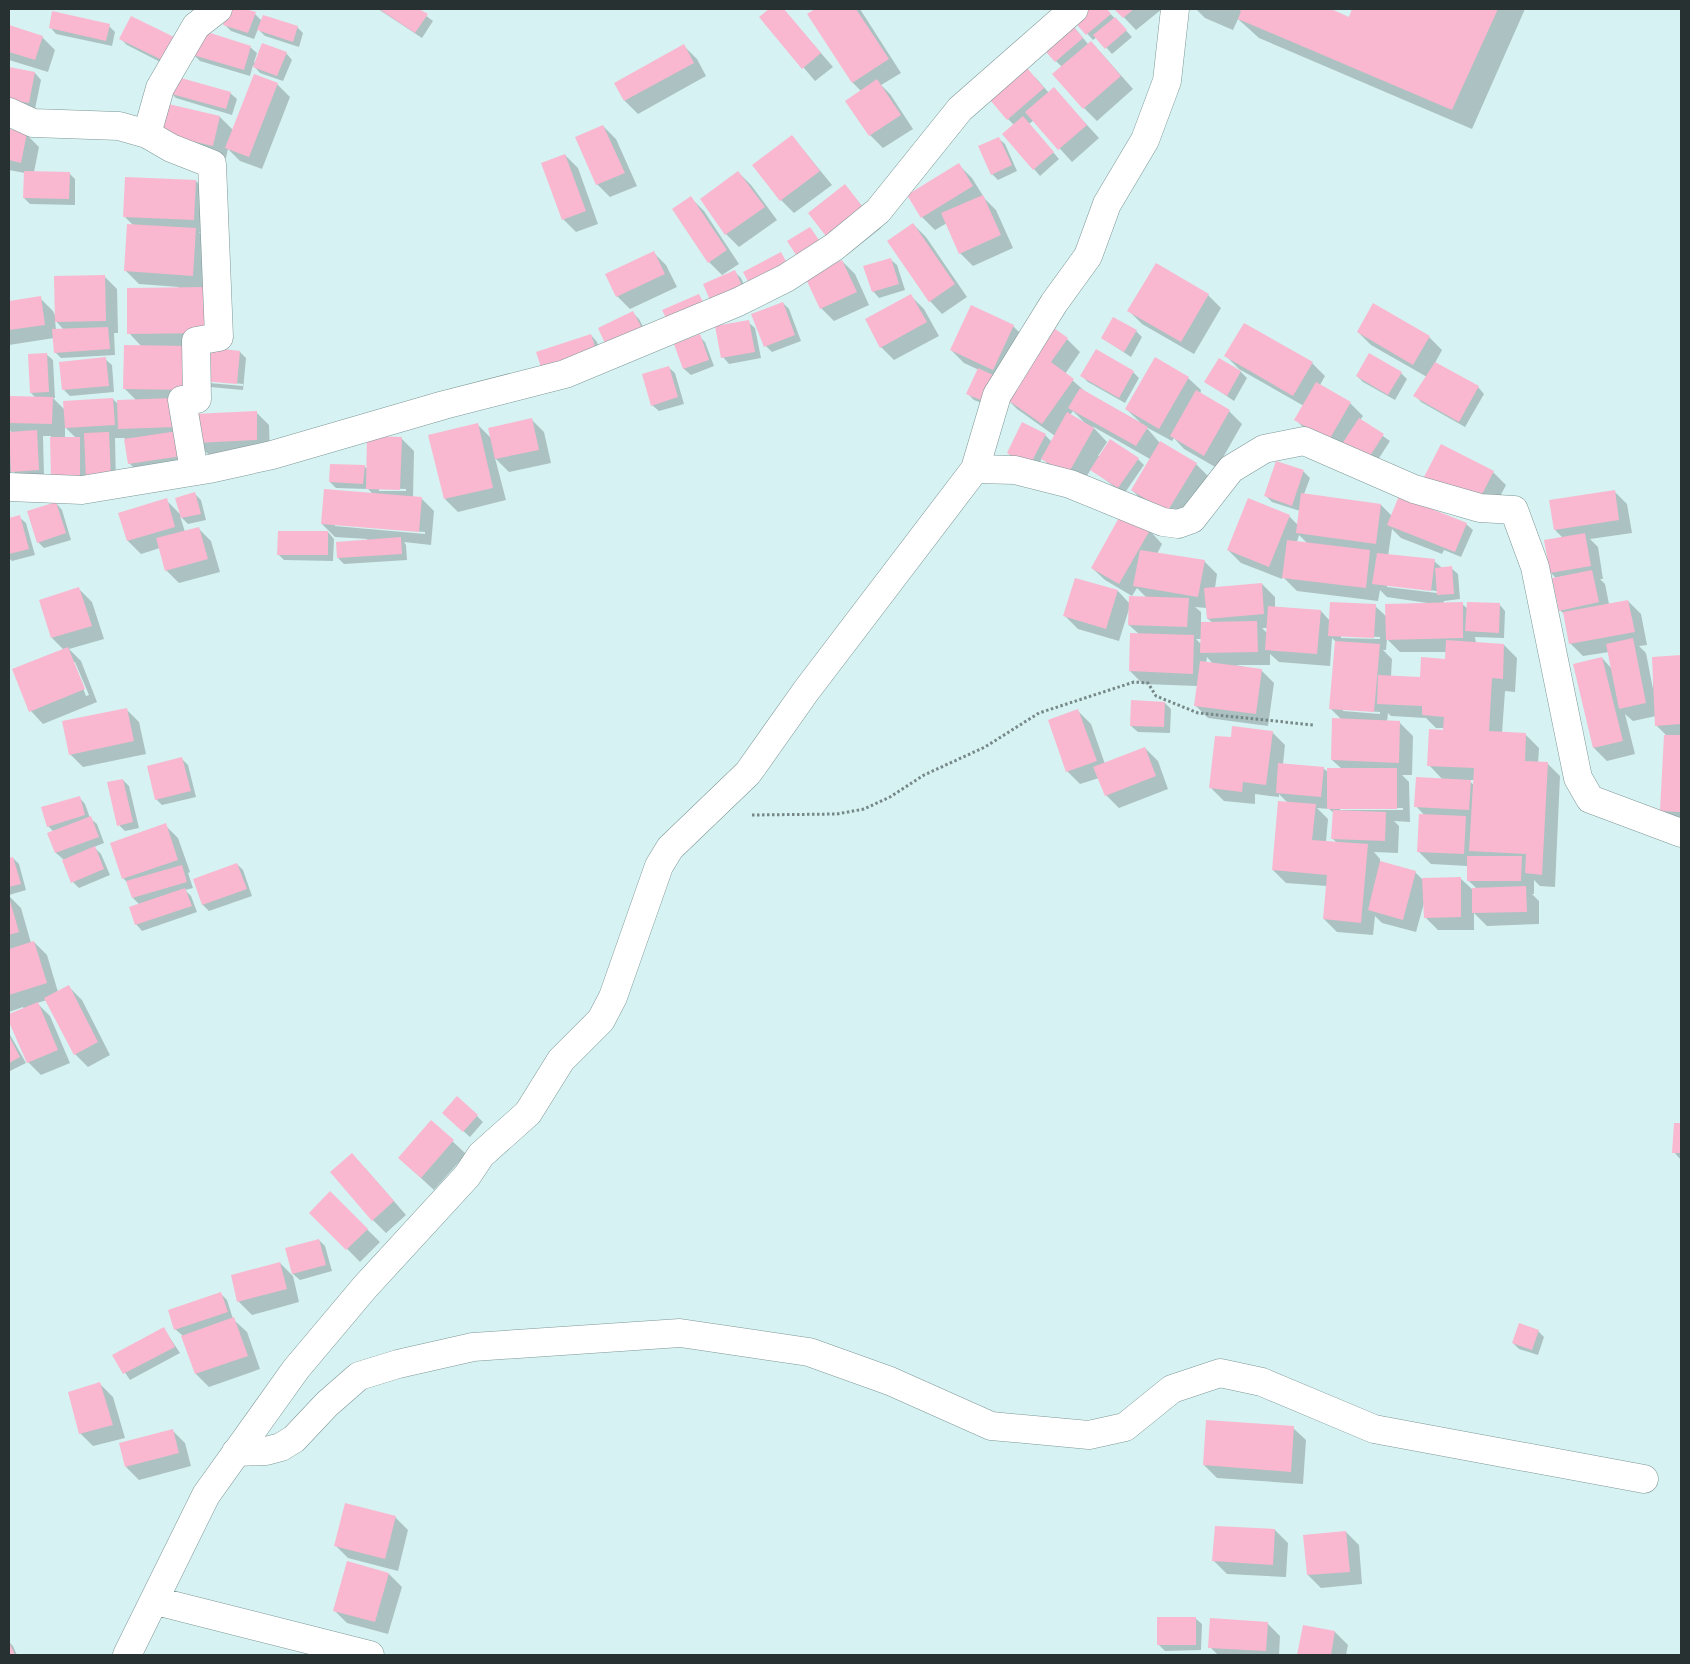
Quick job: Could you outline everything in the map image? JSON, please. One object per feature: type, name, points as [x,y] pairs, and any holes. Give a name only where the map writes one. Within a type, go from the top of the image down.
[{"type":"street","points":[[146,134],[160,88],[196,26],[218,9]]},
{"type":"street","points":[[9,487],[82,490],[194,471],[272,455],[444,405],[565,374],[738,302],[786,278],[834,247],[878,211],[960,109],[1074,9]]},
{"type":"street","points":[[127,1655],[156,1600],[206,1495],[236,1452],[296,1369],[365,1287],[467,1176],[481,1155],[528,1112],[561,1060],[601,1020],[613,997],[658,866],[670,848],[704,813],[748,773],[806,691],[975,469],[997,395],[1054,303],[1088,256],[1106,204],[1145,140],[1167,81],[1175,9]]},
{"type":"street","points":[[9,112],[32,123],[119,126],[146,134],[172,148],[212,164],[218,337],[196,341],[197,399],[182,400],[194,471]]},
{"type":"street","points":[[975,469],[1015,470],[1070,484],[1163,522],[1178,524],[1192,519],[1231,469],[1264,449],[1304,441],[1414,489],[1480,508],[1514,510],[1534,566],[1578,778],[1590,799],[1681,833]]},
{"type":"street","points":[[236,1452],[266,1451],[281,1448],[294,1439],[327,1404],[359,1376],[398,1364],[473,1346],[680,1332],[809,1352],[890,1381],[991,1426],[1089,1435],[1125,1427],[1172,1389],[1220,1373],[1262,1382],[1374,1429],[1644,1479]]},
{"type":"street","points":[[156,1600],[370,1655]]},
{"type":"path","points":[[704,813],[736,816],[837,814],[864,809],[890,797],[924,775],[986,747],[1039,713],[1134,682],[1148,683],[1156,696],[1198,713],[1313,725]]},
{"type":"building","points":[[229,9],[245,9],[256,12],[248,33],[223,25]]},
{"type":"building","points":[[379,9],[419,9],[428,14],[415,33]]},
{"type":"building","points":[[769,9],[784,9],[821,53],[802,69],[759,17]]},
{"type":"building","points":[[815,9],[856,9],[889,59],[852,83],[807,14]]},
{"type":"building","points":[[1079,9],[1107,9],[1111,14],[1086,35],[1070,17]]},
{"type":"building","points":[[1114,9],[1134,9],[1123,18]]},
{"type":"building","points":[[1237,9],[1331,9],[1349,17],[1352,9],[1498,9],[1452,110],[1238,19],[1241,11]]},
{"type":"building","points":[[52,11],[110,24],[106,41],[49,28]]},
{"type":"building","points":[[263,15],[298,26],[293,42],[257,30]]},
{"type":"building","points":[[131,16],[176,38],[164,61],[119,39]]},
{"type":"building","points":[[1115,17],[1127,30],[1105,49],[1093,35]]},
{"type":"building","points":[[1068,20],[1083,38],[1055,62],[1039,44]]},
{"type":"building","points":[[9,25],[43,36],[35,60],[9,52]]},
{"type":"building","points":[[201,30],[251,46],[244,70],[193,55]]},
{"type":"building","points":[[1091,41],[1121,76],[1083,109],[1052,74]]},
{"type":"building","points":[[262,43],[287,52],[277,76],[253,67]]},
{"type":"building","points":[[684,44],[694,63],[624,101],[614,83]]},
{"type":"building","points":[[1022,62],[1044,88],[1007,120],[985,94]]},
{"type":"building","points":[[9,67],[35,72],[29,103],[9,100]]},
{"type":"building","points":[[254,74],[278,83],[249,157],[225,148]]},
{"type":"building","points":[[174,76],[231,92],[226,109],[168,93]]},
{"type":"building","points":[[877,79],[901,115],[869,136],[845,101]]},
{"type":"building","points":[[1054,87],[1087,125],[1058,150],[1025,112]]},
{"type":"building","points":[[164,103],[220,116],[213,146],[157,133]]},
{"type":"building","points":[[1023,116],[1054,152],[1033,170],[1002,134]]},
{"type":"building","points":[[603,125],[625,173],[596,185],[575,137]]},
{"type":"building","points":[[9,129],[27,133],[21,163],[9,160]]},
{"type":"building","points":[[792,135],[820,171],[780,201],[752,165]]},
{"type":"building","points":[[999,137],[1012,165],[991,175],[978,146]]},
{"type":"building","points":[[565,154],[586,211],[562,220],[541,163]]},
{"type":"building","points":[[959,163],[973,186],[921,218],[907,195]]},
{"type":"building","points":[[24,171],[70,172],[69,199],[23,198]]},
{"type":"building","points":[[738,171],[765,207],[725,235],[700,199]]},
{"type":"building","points":[[125,177],[196,180],[194,220],[123,217]]},
{"type":"building","points":[[845,184],[869,215],[832,244],[808,213]]},
{"type":"building","points":[[983,195],[1001,235],[959,254],[941,213]]},
{"type":"building","points":[[691,196],[727,250],[708,263],[672,209]]},
{"type":"building","points":[[913,223],[955,284],[929,302],[887,241]]},
{"type":"building","points":[[127,224],[196,228],[193,276],[124,271]]},
{"type":"building","points":[[810,227],[823,246],[800,261],[787,241]]},
{"type":"building","points":[[654,251],[665,274],[616,297],[605,274]]},
{"type":"building","points":[[781,252],[789,267],[751,287],[743,272]]},
{"type":"building","points":[[891,258],[899,284],[872,292],[863,266]]},
{"type":"building","points":[[842,260],[857,292],[820,309],[805,277]]},
{"type":"building","points":[[1156,263],[1209,294],[1181,342],[1127,311]]},
{"type":"building","points":[[735,270],[746,295],[714,309],[703,284]]},
{"type":"building","points":[[105,275],[106,321],[55,322],[54,276]]},
{"type":"building","points":[[207,287],[207,333],[127,334],[127,288]]},
{"type":"building","points":[[699,294],[707,310],[670,326],[662,310]]},
{"type":"building","points":[[911,294],[927,322],[880,348],[865,319]]},
{"type":"building","points":[[41,296],[45,325],[9,330],[9,301]]},
{"type":"building","points":[[783,302],[795,335],[764,347],[751,314]]},
{"type":"building","points":[[1373,303],[1430,336],[1413,365],[1357,332]]},
{"type":"building","points":[[971,305],[1014,325],[993,370],[950,350]]},
{"type":"building","points":[[633,311],[645,334],[609,352],[598,328]]},
{"type":"building","points":[[1113,317],[1137,330],[1124,352],[1101,338]]},
{"type":"building","points":[[749,320],[755,352],[721,358],[715,326]]},
{"type":"building","points":[[1244,323],[1313,362],[1293,396],[1224,356]]},
{"type":"building","points":[[1051,326],[1068,338],[1051,362],[1074,379],[1042,424],[1002,396]]},
{"type":"building","points":[[108,327],[110,349],[54,353],[52,329]]},
{"type":"building","points":[[591,334],[598,356],[543,373],[536,352]]},
{"type":"building","points":[[700,334],[709,360],[683,369],[674,344]]},
{"type":"building","points":[[124,345],[191,346],[191,390],[123,389]]},
{"type":"building","points":[[206,347],[240,351],[237,384],[202,381]]},
{"type":"building","points":[[1096,349],[1134,371],[1119,398],[1080,376]]},
{"type":"building","points":[[47,353],[49,392],[30,393],[28,354]]},
{"type":"building","points":[[1369,353],[1402,372],[1388,395],[1356,376]]},
{"type":"building","points":[[106,357],[109,386],[62,390],[59,362]]},
{"type":"building","points":[[1155,357],[1189,377],[1159,429],[1125,409]]},
{"type":"building","points":[[1219,358],[1241,371],[1227,396],[1204,382]]},
{"type":"building","points":[[1435,362],[1479,386],[1459,422],[1413,396]]},
{"type":"building","points":[[669,366],[678,397],[651,406],[642,374]]},
{"type":"building","points":[[978,368],[995,376],[983,401],[966,394]]},
{"type":"building","points":[[1316,382],[1351,402],[1329,440],[1294,420]]},
{"type":"building","points":[[1080,388],[1148,427],[1136,446],[1068,408]]},
{"type":"building","points":[[1196,390],[1230,410],[1204,456],[1170,436]]},
{"type":"building","points":[[9,396],[53,397],[52,424],[9,423]]},
{"type":"building","points":[[113,398],[115,425],[65,428],[63,401]]},
{"type":"building","points":[[174,398],[176,427],[118,429],[117,400]]},
{"type":"building","points":[[257,411],[257,440],[196,443],[194,414]]},
{"type":"building","points":[[1067,412],[1094,428],[1068,474],[1041,459]]},
{"type":"building","points":[[532,418],[539,450],[495,459],[488,428]]},
{"type":"building","points":[[1359,418],[1384,434],[1365,464],[1340,447]]},
{"type":"building","points":[[1022,422],[1046,434],[1030,465],[1007,453]]},
{"type":"building","points":[[478,423],[493,488],[444,499],[428,435]]},
{"type":"building","points":[[37,430],[39,470],[11,472],[9,432]]},
{"type":"building","points":[[178,431],[182,456],[128,464],[124,439]]},
{"type":"building","points":[[109,432],[111,479],[86,480],[84,433]]},
{"type":"building","points":[[367,436],[402,437],[400,490],[366,489]]},
{"type":"building","points":[[50,437],[80,437],[80,477],[51,478]]},
{"type":"building","points":[[1110,439],[1139,458],[1118,488],[1090,470]]},
{"type":"building","points":[[1160,441],[1197,463],[1167,512],[1131,490]]},
{"type":"building","points":[[1441,444],[1494,471],[1477,504],[1424,477]]},
{"type":"building","points":[[1276,461],[1304,470],[1292,506],[1264,496]]},
{"type":"building","points":[[330,464],[365,465],[363,484],[329,482]]},
{"type":"building","points":[[324,489],[422,497],[419,532],[321,524]]},
{"type":"building","points":[[1615,490],[1619,520],[1554,530],[1549,500]]},
{"type":"building","points":[[195,492],[201,514],[181,518],[175,498]]},
{"type":"building","points":[[1301,493],[1381,504],[1376,544],[1296,533]]},
{"type":"building","points":[[1399,496],[1467,523],[1455,552],[1387,525]]},
{"type":"building","points":[[167,498],[175,527],[127,541],[118,513]]},
{"type":"building","points":[[1248,498],[1290,515],[1269,567],[1227,550]]},
{"type":"building","points":[[56,502],[66,533],[37,543],[27,511]]},
{"type":"building","points":[[1121,514],[1150,530],[1119,584],[1091,568]]},
{"type":"building","points":[[20,515],[29,549],[9,554],[9,518]]},
{"type":"building","points":[[199,527],[208,559],[165,571],[156,538]]},
{"type":"building","points":[[278,531],[328,531],[328,555],[277,555]]},
{"type":"building","points":[[1585,533],[1591,566],[1550,573],[1544,540]]},
{"type":"building","points":[[401,537],[402,554],[337,558],[336,542]]},
{"type":"building","points":[[1287,540],[1370,550],[1366,588],[1282,578]]},
{"type":"building","points":[[1140,550],[1205,560],[1198,597],[1133,586]]},
{"type":"building","points":[[1377,553],[1435,559],[1431,591],[1372,584]]},
{"type":"building","points":[[1452,566],[1454,594],[1437,595],[1435,568]]},
{"type":"building","points":[[1592,570],[1599,602],[1559,611],[1552,578]]},
{"type":"building","points":[[1075,578],[1118,590],[1106,629],[1063,616]]},
{"type":"building","points":[[1262,583],[1264,614],[1207,619],[1204,588]]},
{"type":"building","points":[[79,587],[92,626],[51,638],[39,600]]},
{"type":"building","points":[[1129,596],[1189,598],[1187,627],[1128,625]]},
{"type":"building","points":[[1628,600],[1635,632],[1569,644],[1563,612]]},
{"type":"building","points":[[1330,602],[1376,604],[1374,638],[1328,636]]},
{"type":"building","points":[[1463,602],[1463,638],[1386,640],[1385,604]]},
{"type":"building","points":[[1467,602],[1500,603],[1499,633],[1465,631]]},
{"type":"building","points":[[1268,606],[1321,610],[1317,654],[1265,650]]},
{"type":"building","points":[[1257,621],[1258,652],[1200,653],[1201,622]]},
{"type":"building","points":[[1130,633],[1194,635],[1193,674],[1129,671]]},
{"type":"building","points":[[1633,638],[1646,703],[1619,709],[1606,644]]},
{"type":"building","points":[[1446,640],[1504,644],[1503,679],[1492,678],[1489,731],[1526,733],[1525,761],[1548,762],[1542,875],[1525,873],[1526,854],[1469,851],[1474,768],[1427,766],[1429,729],[1443,730],[1444,717],[1422,715],[1422,706],[1377,704],[1378,675],[1420,677],[1421,657],[1445,659]]},
{"type":"building","points":[[1335,641],[1380,644],[1374,712],[1329,709]]},
{"type":"building","points":[[68,647],[85,689],[29,712],[12,669]]},
{"type":"building","points":[[1681,655],[1681,724],[1655,726],[1652,657]]},
{"type":"building","points":[[1602,657],[1623,741],[1593,748],[1573,664]]},
{"type":"building","points":[[1200,661],[1262,669],[1256,714],[1194,706]]},
{"type":"building","points":[[1131,700],[1165,702],[1164,727],[1130,726]]},
{"type":"building","points":[[127,708],[134,741],[69,755],[62,721]]},
{"type":"building","points":[[1078,709],[1097,761],[1066,772],[1048,720]]},
{"type":"building","points":[[1332,718],[1400,721],[1399,763],[1331,760]]},
{"type":"building","points":[[1232,726],[1273,731],[1266,785],[1243,782],[1242,792],[1209,788],[1215,736],[1231,737]]},
{"type":"building","points":[[1664,735],[1681,735],[1681,812],[1660,811]]},
{"type":"building","points":[[1145,747],[1156,776],[1105,796],[1093,767]]},
{"type":"building","points":[[182,757],[191,791],[155,800],[147,766]]},
{"type":"building","points":[[1278,763],[1324,767],[1321,797],[1276,793]]},
{"type":"building","points":[[1327,768],[1397,768],[1397,809],[1327,809]]},
{"type":"building","points":[[1416,777],[1471,780],[1469,810],[1414,807]]},
{"type":"building","points":[[123,779],[133,822],[117,826],[107,782]]},
{"type":"building","points":[[80,796],[85,815],[47,827],[41,807]]},
{"type":"building","points":[[1278,801],[1316,804],[1312,840],[1368,844],[1361,923],[1323,919],[1327,875],[1272,870]]},
{"type":"building","points":[[1333,810],[1386,812],[1385,841],[1331,839]]},
{"type":"building","points":[[1419,814],[1466,816],[1464,854],[1417,852]]},
{"type":"building","points":[[91,816],[99,837],[55,853],[47,833]]},
{"type":"building","points":[[166,823],[178,860],[122,879],[110,843]]},
{"type":"building","points":[[95,846],[104,869],[71,883],[62,860]]},
{"type":"building","points":[[1467,856],[1522,856],[1521,881],[1467,881]]},
{"type":"building","points":[[13,857],[21,884],[9,887],[9,858]]},
{"type":"building","points":[[1380,861],[1416,871],[1403,920],[1368,910]]},
{"type":"building","points":[[237,863],[247,889],[202,905],[193,879]]},
{"type":"building","points":[[182,865],[187,882],[132,898],[126,881]]},
{"type":"building","points":[[1461,877],[1461,917],[1424,918],[1422,878]]},
{"type":"building","points":[[1526,886],[1527,912],[1472,913],[1472,888]]},
{"type":"building","points":[[185,888],[192,906],[135,925],[129,907]]},
{"type":"building","points":[[9,897],[19,932],[9,935]]},
{"type":"building","points":[[34,941],[47,983],[9,995],[9,949]]},
{"type":"building","points":[[69,985],[98,1042],[74,1055],[44,998]]},
{"type":"building","points":[[38,1002],[58,1050],[27,1063],[9,1022],[9,1014]]},
{"type":"building","points":[[9,1036],[20,1057],[9,1063]]},
{"type":"building","points":[[457,1096],[478,1115],[463,1132],[442,1113]]},
{"type":"building","points":[[431,1120],[454,1140],[421,1178],[398,1158]]},
{"type":"building","points":[[1674,1123],[1681,1123],[1681,1153],[1672,1153]]},
{"type":"building","points":[[352,1153],[394,1201],[372,1221],[330,1172]]},
{"type":"building","points":[[330,1191],[368,1229],[346,1250],[309,1213]]},
{"type":"building","points":[[319,1239],[326,1265],[292,1274],[285,1248]]},
{"type":"building","points":[[280,1262],[287,1289],[237,1302],[231,1275]]},
{"type":"building","points":[[221,1292],[228,1312],[174,1330],[168,1310]]},
{"type":"building","points":[[234,1317],[248,1356],[195,1374],[181,1336]]},
{"type":"building","points":[[1519,1323],[1539,1330],[1532,1350],[1512,1343]]},
{"type":"building","points":[[164,1327],[175,1347],[123,1374],[112,1355]]},
{"type":"building","points":[[100,1382],[113,1425],[79,1434],[68,1392]]},
{"type":"building","points":[[1206,1420],[1294,1426],[1291,1472],[1203,1465]]},
{"type":"building","points":[[173,1429],[179,1453],[125,1467],[119,1443]]},
{"type":"building","points":[[345,1503],[396,1516],[385,1559],[334,1546]]},
{"type":"building","points":[[1215,1526],[1275,1529],[1273,1565],[1212,1561]]},
{"type":"building","points":[[1346,1531],[1350,1572],[1307,1575],[1303,1535]]},
{"type":"building","points":[[347,1561],[389,1573],[375,1622],[333,1611]]},
{"type":"building","points":[[1157,1617],[1196,1617],[1196,1645],[1157,1645]]},
{"type":"building","points":[[1210,1618],[1268,1622],[1266,1651],[1208,1648]]},
{"type":"building","points":[[1303,1625],[1335,1631],[1331,1655],[1297,1655]]},
{"type":"building","points":[[9,1642],[15,1655],[9,1655]]}]
